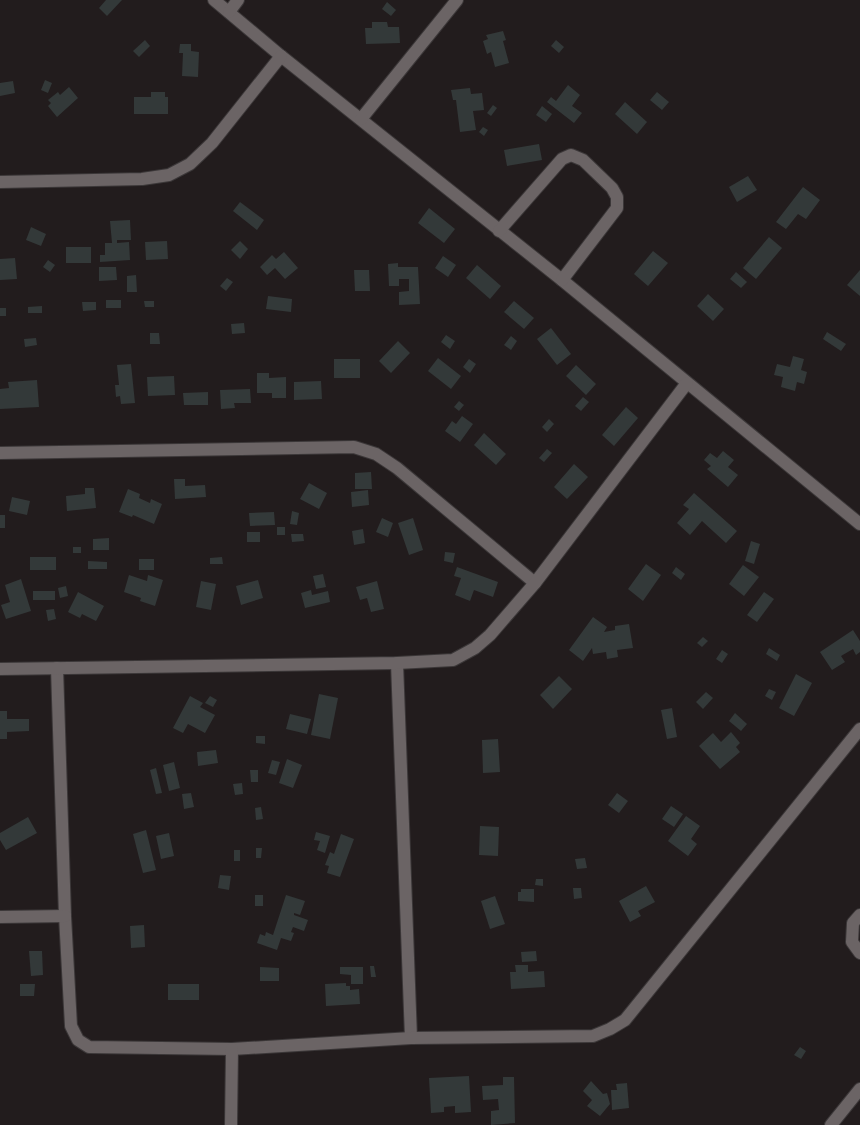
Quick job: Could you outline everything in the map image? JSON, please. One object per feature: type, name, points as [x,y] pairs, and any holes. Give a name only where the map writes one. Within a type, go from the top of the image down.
[{"type":"street","points":[[214,0],[280,56],[362,119],[498,231],[562,280],[860,524]]},
{"type":"street","points":[[229,12],[238,0]]},
{"type":"street","points":[[362,119],[457,0]]},
{"type":"street","points":[[0,182],[142,179],[169,175],[190,164],[212,143],[280,56]]},
{"type":"street","points":[[498,231],[562,159],[571,156],[583,160],[612,188],[617,197],[617,208],[562,280]]},
{"type":"street","points":[[0,669],[397,663],[453,660],[475,648],[490,634],[535,583],[687,383]]},
{"type":"street","points":[[0,453],[354,446],[376,454],[397,468],[535,583]]},
{"type":"street","points":[[397,663],[411,1038]]},
{"type":"street","points":[[57,668],[70,1026],[78,1040],[89,1047],[232,1049],[411,1038],[592,1036],[610,1029],[625,1020],[860,729]]},
{"type":"street","points":[[860,915],[853,923],[852,942],[860,953]]},
{"type":"street","points":[[0,917],[65,916]]},
{"type":"street","points":[[232,1049],[232,1125]]},
{"type":"street","points":[[831,1125],[860,1089]]},
{"type":"building","points":[[106,0],[122,0],[107,16],[99,8]]},
{"type":"building","points":[[387,2],[396,10],[391,16],[382,9]]},
{"type":"building","points":[[372,22],[387,22],[388,27],[399,27],[400,43],[366,44],[365,28],[372,28]]},
{"type":"building","points":[[503,31],[506,40],[503,41],[509,63],[495,67],[491,52],[487,54],[483,41],[488,39],[486,35]]},
{"type":"building","points":[[145,40],[150,46],[139,57],[133,51]]},
{"type":"building","points":[[556,40],[564,47],[559,53],[551,46]]},
{"type":"building","points":[[180,44],[191,44],[191,51],[199,52],[198,77],[182,76],[183,53],[179,53]]},
{"type":"building","points":[[45,80],[52,83],[48,93],[41,90]]},
{"type":"building","points":[[13,81],[15,93],[0,96],[0,83]]},
{"type":"building","points":[[568,85],[580,95],[572,106],[582,113],[574,123],[547,102],[551,97],[556,101]]},
{"type":"building","points":[[69,87],[78,98],[57,117],[48,106],[51,103],[48,100],[58,92],[60,95]]},
{"type":"building","points":[[470,88],[471,94],[482,93],[484,110],[473,111],[476,130],[460,132],[456,100],[453,100],[451,90]]},
{"type":"building","points":[[151,92],[165,92],[165,97],[168,97],[168,114],[134,114],[134,97],[151,97]]},
{"type":"building","points":[[657,92],[669,102],[662,110],[650,100]]},
{"type":"building","points":[[625,102],[647,122],[637,134],[615,114]]},
{"type":"building","points":[[493,105],[497,108],[491,116],[487,113]]},
{"type":"building","points":[[542,106],[552,114],[546,122],[536,115]]},
{"type":"building","points":[[483,127],[488,130],[484,136],[479,132]]},
{"type":"building","points":[[539,144],[542,160],[507,166],[504,150]]},
{"type":"building","points":[[748,176],[757,190],[737,202],[729,187]]},
{"type":"building","points":[[803,187],[820,200],[806,219],[798,214],[786,229],[776,222]]},
{"type":"building","points":[[240,202],[264,220],[257,230],[233,211]]},
{"type":"building","points":[[429,208],[455,229],[444,243],[418,223]]},
{"type":"building","points":[[130,220],[131,240],[117,240],[117,243],[129,242],[130,260],[100,262],[100,255],[105,255],[105,243],[112,243],[110,221]]},
{"type":"building","points":[[31,227],[46,234],[41,246],[26,240]]},
{"type":"building","points":[[769,237],[782,248],[756,279],[743,268]]},
{"type":"building","points":[[167,241],[168,259],[146,260],[145,242]]},
{"type":"building","points":[[240,241],[248,249],[240,259],[231,250]]},
{"type":"building","points":[[66,247],[91,247],[91,263],[66,263]]},
{"type":"building","points":[[653,251],[668,263],[648,286],[634,274]]},
{"type":"building","points":[[284,252],[298,268],[285,279],[275,268],[267,275],[260,267],[272,255],[276,259]]},
{"type":"building","points":[[443,256],[456,265],[448,277],[435,268]]},
{"type":"building","points":[[15,258],[17,279],[0,280],[0,259]]},
{"type":"building","points":[[48,260],[55,265],[50,272],[43,267]]},
{"type":"building","points":[[398,263],[398,267],[418,267],[420,304],[399,305],[399,292],[409,291],[409,279],[399,279],[399,286],[389,286],[388,264]]},
{"type":"building","points":[[477,265],[501,286],[490,299],[466,278]]},
{"type":"building","points":[[99,267],[116,267],[117,280],[99,281]]},
{"type":"building","points":[[354,270],[369,270],[370,291],[355,291]]},
{"type":"building","points":[[860,270],[860,296],[847,285]]},
{"type":"building","points":[[736,272],[747,282],[741,288],[730,279]]},
{"type":"building","points":[[136,275],[137,292],[127,292],[127,276]]},
{"type":"building","points":[[227,278],[233,282],[226,291],[220,286]]},
{"type":"building","points":[[708,294],[724,309],[713,321],[697,306]]},
{"type":"building","points":[[268,296],[292,299],[291,312],[266,309]]},
{"type":"building","points":[[106,300],[121,300],[121,308],[106,308]]},
{"type":"building","points":[[144,301],[154,301],[154,307],[145,307]]},
{"type":"building","points":[[514,301],[534,318],[524,329],[504,312]]},
{"type":"building","points":[[82,302],[96,302],[96,310],[83,311]]},
{"type":"building","points":[[42,306],[42,313],[28,313],[28,307]]},
{"type":"building","points":[[0,308],[6,308],[6,316],[0,316]]},
{"type":"building","points":[[244,323],[245,333],[232,334],[231,324]]},
{"type":"building","points":[[551,328],[571,354],[557,365],[537,339]]},
{"type":"building","points":[[827,332],[846,344],[841,351],[823,339]]},
{"type":"building","points":[[150,333],[159,333],[160,344],[150,344]]},
{"type":"building","points":[[446,335],[455,341],[450,349],[441,342]]},
{"type":"building","points":[[511,336],[517,341],[511,350],[504,345]]},
{"type":"building","points":[[36,338],[37,345],[25,347],[24,339]]},
{"type":"building","points":[[398,341],[410,353],[391,373],[379,361]]},
{"type":"building","points":[[793,356],[804,359],[801,370],[807,372],[804,384],[797,382],[795,391],[781,387],[783,377],[774,375],[777,364],[790,367]]},
{"type":"building","points":[[438,358],[461,376],[451,389],[428,371]]},
{"type":"building","points":[[334,359],[360,359],[360,378],[334,378]]},
{"type":"building","points":[[469,359],[476,364],[470,373],[463,367]]},
{"type":"building","points":[[131,364],[135,403],[121,404],[120,396],[116,397],[115,385],[119,385],[117,365]]},
{"type":"building","points":[[576,365],[596,384],[586,395],[566,376]]},
{"type":"building","points":[[257,373],[269,373],[269,378],[286,377],[286,398],[272,398],[272,393],[257,393]]},
{"type":"building","points":[[174,376],[175,395],[148,396],[147,377]]},
{"type":"building","points":[[37,380],[39,407],[0,409],[0,389],[9,388],[8,382]]},
{"type":"building","points":[[321,381],[322,399],[294,400],[294,382]]},
{"type":"building","points":[[250,389],[251,403],[234,403],[235,408],[221,409],[220,390]]},
{"type":"building","points":[[208,392],[208,405],[184,405],[183,393]]},
{"type":"building","points":[[583,397],[589,402],[581,411],[575,406]]},
{"type":"building","points":[[459,401],[464,405],[459,411],[454,407]]},
{"type":"building","points":[[626,407],[638,418],[614,446],[602,435]]},
{"type":"building","points":[[462,416],[473,424],[460,442],[445,431],[452,421],[456,424]]},
{"type":"building","points":[[549,419],[554,424],[547,432],[542,427]]},
{"type":"building","points":[[484,433],[506,454],[496,465],[474,445]]},
{"type":"building","points":[[547,449],[552,453],[544,462],[539,458]]},
{"type":"building","points":[[723,451],[734,460],[728,467],[738,475],[728,487],[707,469],[711,466],[704,460],[710,453],[717,458]]},
{"type":"building","points":[[574,464],[588,477],[567,499],[554,487]]},
{"type":"building","points":[[371,472],[372,489],[355,489],[355,473]]},
{"type":"building","points":[[174,479],[185,479],[185,486],[205,485],[206,497],[175,499]]},
{"type":"building","points":[[309,483],[327,493],[319,509],[300,499]]},
{"type":"building","points":[[85,488],[94,488],[96,508],[67,511],[66,496],[85,494]]},
{"type":"building","points":[[128,489],[140,494],[139,498],[150,503],[151,499],[162,504],[154,524],[133,515],[132,517],[119,512]]},
{"type":"building","points":[[368,490],[369,505],[352,507],[351,492]]},
{"type":"building","points":[[694,493],[737,531],[726,543],[702,521],[690,535],[677,523],[689,509],[683,505]]},
{"type":"building","points":[[12,497],[30,501],[27,515],[9,511]]},
{"type":"building","points":[[292,511],[299,513],[297,525],[290,524]]},
{"type":"building","points":[[274,512],[275,525],[250,526],[249,513]]},
{"type":"building","points":[[0,515],[5,515],[5,528],[0,528]]},
{"type":"building","points":[[382,518],[393,523],[388,537],[376,532]]},
{"type":"building","points":[[413,518],[423,550],[409,555],[398,523]]},
{"type":"building","points":[[277,527],[285,527],[285,535],[277,535]]},
{"type":"building","points":[[363,529],[365,543],[354,545],[352,531]]},
{"type":"building","points":[[247,532],[260,532],[260,542],[247,542]]},
{"type":"building","points":[[291,534],[303,534],[304,541],[292,542]]},
{"type":"building","points":[[109,538],[109,550],[93,550],[93,539]]},
{"type":"building","points":[[751,541],[760,544],[754,564],[745,561]]},
{"type":"building","points":[[73,547],[81,547],[81,553],[73,553]]},
{"type":"building","points":[[445,552],[455,553],[453,563],[444,561]]},
{"type":"building","points":[[30,557],[56,557],[56,570],[30,570]]},
{"type":"building","points":[[222,557],[223,564],[210,564],[210,558]]},
{"type":"building","points":[[139,559],[154,559],[154,570],[139,570]]},
{"type":"building","points":[[88,561],[107,562],[107,569],[88,569]]},
{"type":"building","points":[[646,564],[661,575],[643,601],[628,589]]},
{"type":"building","points":[[743,565],[759,577],[744,596],[729,584]]},
{"type":"building","points":[[457,567],[498,582],[493,597],[474,590],[470,601],[455,595],[461,578],[454,576]]},
{"type":"building","points":[[676,567],[685,574],[681,580],[672,573]]},
{"type":"building","points":[[323,574],[326,587],[316,589],[313,576]]},
{"type":"building","points":[[129,575],[147,581],[148,575],[163,580],[155,606],[140,601],[141,598],[124,592]]},
{"type":"building","points":[[21,579],[31,611],[6,619],[1,605],[10,602],[5,585]]},
{"type":"building","points":[[258,580],[263,598],[241,605],[236,586]]},
{"type":"building","points":[[201,581],[216,584],[211,610],[196,607]]},
{"type":"building","points":[[377,581],[384,609],[371,612],[367,598],[360,600],[356,587]]},
{"type":"building","points":[[66,586],[68,596],[60,598],[58,588]]},
{"type":"building","points":[[311,590],[312,595],[328,591],[330,602],[305,608],[301,593]]},
{"type":"building","points":[[33,591],[55,591],[55,600],[33,600]]},
{"type":"building","points":[[78,592],[104,606],[96,621],[82,614],[80,618],[68,612]]},
{"type":"building","points":[[764,592],[774,599],[757,622],[747,615]]},
{"type":"building","points":[[54,609],[56,619],[48,621],[46,610]]},
{"type":"building","points":[[593,617],[607,627],[604,632],[615,630],[615,626],[629,624],[633,648],[617,650],[618,657],[607,659],[606,652],[593,654],[592,648],[583,661],[569,650]]},
{"type":"building","points":[[853,630],[860,641],[860,652],[856,655],[853,649],[841,656],[845,662],[832,670],[820,652]]},
{"type":"building","points":[[703,637],[708,641],[702,647],[697,643]]},
{"type":"building","points":[[769,648],[780,655],[777,661],[766,654]]},
{"type":"building","points":[[722,650],[728,654],[722,663],[716,659]]},
{"type":"building","points":[[796,674],[812,683],[794,716],[779,708]]},
{"type":"building","points":[[559,676],[572,689],[553,709],[540,695]]},
{"type":"building","points":[[769,689],[776,692],[772,700],[765,696]]},
{"type":"building","points":[[706,692],[713,698],[703,709],[696,702]]},
{"type":"building","points":[[319,694],[338,698],[330,739],[311,735]]},
{"type":"building","points":[[190,696],[203,703],[200,707],[215,715],[205,733],[188,724],[183,733],[173,728]]},
{"type":"building","points":[[210,696],[217,700],[213,707],[205,703]]},
{"type":"building","points":[[672,708],[677,737],[667,739],[661,710]]},
{"type":"building","points":[[0,711],[7,711],[7,719],[29,719],[29,731],[7,732],[7,739],[0,739]]},
{"type":"building","points":[[735,713],[747,724],[741,731],[729,721]]},
{"type":"building","points":[[290,714],[311,719],[307,734],[286,729]]},
{"type":"building","points":[[731,732],[740,743],[736,747],[740,752],[720,769],[699,746],[713,733],[721,742]]},
{"type":"building","points":[[256,736],[265,736],[265,744],[256,743]]},
{"type":"building","points":[[498,739],[500,772],[483,773],[482,740]]},
{"type":"building","points":[[216,750],[218,763],[198,766],[197,752]]},
{"type":"building","points":[[287,759],[302,765],[293,788],[279,783]]},
{"type":"building","points":[[272,760],[280,762],[276,775],[268,773]]},
{"type":"building","points":[[174,762],[180,788],[169,791],[163,765]]},
{"type":"building","points":[[156,768],[162,793],[156,794],[150,770]]},
{"type":"building","points":[[250,770],[258,770],[258,782],[251,782]]},
{"type":"building","points":[[242,783],[243,794],[235,795],[233,784]]},
{"type":"building","points":[[191,793],[194,807],[184,809],[182,794]]},
{"type":"building","points":[[617,793],[628,801],[619,813],[608,805]]},
{"type":"building","points":[[671,806],[683,814],[674,827],[662,819]]},
{"type":"building","points":[[261,807],[263,819],[256,820],[255,808]]},
{"type":"building","points":[[686,816],[700,826],[691,839],[697,844],[688,856],[668,841]]},
{"type":"building","points":[[28,817],[37,833],[6,850],[0,840],[0,833]]},
{"type":"building","points":[[480,826],[499,827],[498,856],[479,855]]},
{"type":"building","points":[[146,830],[156,870],[143,873],[133,834]]},
{"type":"building","points":[[316,832],[330,836],[325,853],[317,850],[320,841],[314,840]]},
{"type":"building","points":[[169,833],[174,856],[161,859],[156,836]]},
{"type":"building","points":[[341,834],[354,839],[340,877],[327,873],[329,866],[325,865],[330,852],[334,854]]},
{"type":"building","points":[[256,848],[262,848],[261,858],[256,858]]},
{"type":"building","points":[[234,850],[240,850],[240,861],[234,861]]},
{"type":"building","points":[[585,858],[587,868],[577,869],[575,859]]},
{"type":"building","points":[[220,875],[231,876],[229,890],[218,888]]},
{"type":"building","points":[[536,879],[543,879],[543,886],[535,885]]},
{"type":"building","points":[[646,886],[655,902],[638,911],[641,916],[630,922],[619,901]]},
{"type":"building","points":[[573,888],[581,888],[582,898],[574,899]]},
{"type":"building","points":[[521,889],[534,889],[534,902],[518,901],[518,892],[521,892]]},
{"type":"building","points":[[255,895],[263,895],[263,906],[255,906]]},
{"type":"building","points":[[286,895],[305,901],[300,915],[294,913],[294,915],[308,920],[304,931],[293,927],[291,932],[294,933],[291,941],[281,938],[277,950],[257,943],[260,934],[265,936],[266,932],[273,935]]},
{"type":"building","points":[[495,896],[505,924],[490,929],[481,901]]},
{"type":"building","points":[[144,925],[145,947],[131,948],[130,926]]},
{"type":"building","points":[[29,951],[42,951],[43,975],[31,976]]},
{"type":"building","points":[[536,951],[537,961],[522,962],[521,952]]},
{"type":"building","points":[[515,965],[528,965],[528,972],[544,971],[545,987],[511,989],[510,972],[516,972]]},
{"type":"building","points":[[370,966],[374,966],[376,977],[371,977]]},
{"type":"building","points":[[260,967],[279,968],[279,981],[260,981]]},
{"type":"building","points":[[340,967],[363,967],[363,984],[351,984],[351,975],[340,974]]},
{"type":"building","points":[[346,983],[346,986],[350,986],[350,990],[359,989],[360,1004],[326,1006],[325,984]]},
{"type":"building","points":[[20,984],[35,984],[34,996],[20,996]]},
{"type":"building","points":[[168,984],[199,984],[199,1000],[168,1000]]},
{"type":"building","points":[[800,1047],[806,1051],[801,1059],[794,1055]]},
{"type":"building","points":[[469,1076],[471,1112],[455,1113],[455,1106],[444,1107],[444,1112],[431,1113],[429,1078]]},
{"type":"building","points":[[503,1077],[514,1077],[515,1123],[491,1125],[491,1111],[499,1110],[498,1099],[483,1100],[482,1086],[503,1085]]},
{"type":"building","points":[[591,1081],[603,1094],[607,1093],[610,1104],[600,1116],[587,1106],[592,1100],[583,1091]]},
{"type":"building","points":[[627,1083],[629,1108],[612,1110],[611,1090],[617,1090],[616,1084]]}]
